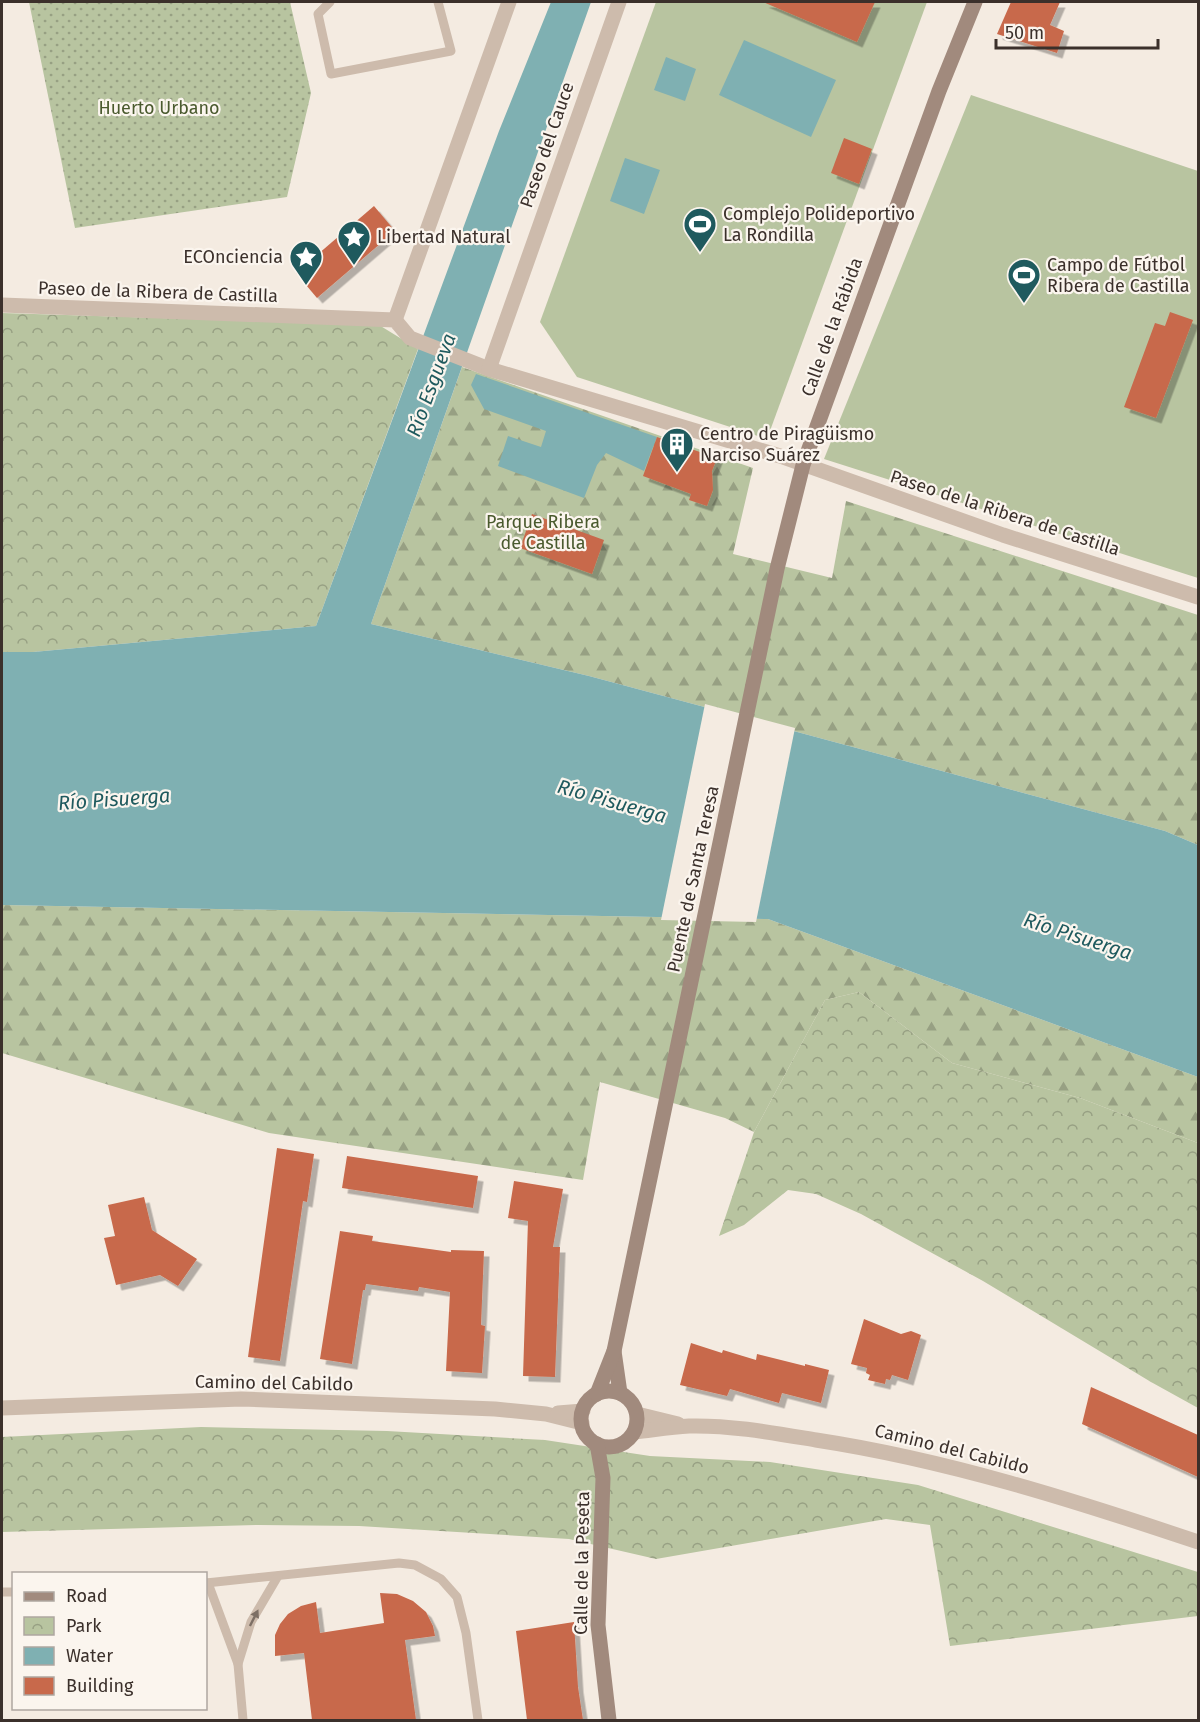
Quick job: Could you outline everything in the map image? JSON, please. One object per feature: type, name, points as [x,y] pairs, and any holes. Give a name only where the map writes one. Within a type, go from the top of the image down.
[{"type":"main road","name":"Calle de la Rábida","points":[[777,569],[803,465],[939,91],[975,2]]},
{"type":"main road","name":"Puente de Santa Teresa","points":[[615,1351],[777,569]]},
{"type":"main road","points":[[615,1351],[620,1393]]},
{"type":"main road","points":[[597,1394],[612,1391],[620,1393],[634,1405],[637,1423],[630,1439],[616,1446],[606,1447],[597,1444],[587,1436],[582,1417],[585,1404],[597,1394],[615,1351]]},
{"type":"main road","name":"Calle de la Peseta","points":[[597,1444],[603,1478],[598,1625],[609,1720]]},
{"type":"main road","name":"Calle de la Peseta","points":[[603,1478],[616,1446]]},
{"type":"street","points":[[395,320],[509,2]]},
{"type":"street","name":"Paseo del Cauce","points":[[489,369],[619,2]]},
{"type":"street","name":"Paseo de la Ribera de Castilla","points":[[2,305],[395,320],[410,338],[489,369],[768,453],[1003,535],[1198,597]]},
{"type":"street","name":"Camino del Cabildo","points":[[2,1408],[241,1399],[495,1409],[582,1417]]},
{"type":"street","name":"Camino del Cabildo","points":[[637,1413],[689,1426]]},
{"type":"street","name":"Camino del Cabildo","points":[[634,1432],[689,1426],[754,1430],[874,1449],[994,1478],[1118,1515],[1198,1542]]},
{"type":"lane","points":[[330,2],[318,14],[330,74],[451,51],[438,2]]},
{"type":"lane","points":[[243,1720],[238,1664],[207,1583],[399,1563],[415,1565],[441,1579],[457,1597],[466,1633],[478,1720]]},
{"type":"lane","points":[[238,1664],[251,1622],[278,1576]]},
{"type":"green space","name":"Huerto Urbano","points":[[29,2],[290,2],[311,93],[287,197],[75,228]]},
{"type":"green space","name":"Complejo Polideportivo La Rondilla","points":[[656,2],[927,2],[767,439],[577,377],[540,322]]},
{"type":"green space","points":[[971,95],[1198,171],[1198,578],[824,459]]},
{"type":"green space","points":[[2,313],[379,325],[418,349],[316,626],[33,652],[2,652]]},
{"type":"green space","name":"Parque Ribera de Castilla","points":[[462,367],[753,468],[733,554],[832,578],[846,501],[1198,615],[1198,845],[1165,831],[589,676],[371,624]]},
{"type":"green space","points":[[2,905],[768,919],[1198,1077],[1198,1143],[1080,1098],[952,1063],[859,992],[825,1000],[754,1132],[725,1118],[600,1082],[583,1180],[269,1133],[2,1053]]},
{"type":"green space","points":[[859,992],[952,1063],[1080,1098],[1198,1143],[1198,1408],[983,1281],[861,1214],[816,1194],[788,1190],[744,1225],[719,1236],[754,1132],[825,1000]]},
{"type":"green space","points":[[201,1427],[387,1431],[545,1440],[650,1456],[770,1462],[918,1485],[1198,1572],[1198,1616],[950,1646],[930,1525],[886,1519],[656,1559],[569,1539],[359,1526],[258,1525],[2,1532],[2,1437]]},
{"type":"water","points":[[551,2],[591,2],[371,624],[589,676],[1165,831],[1198,845],[1198,1077],[768,919],[2,905],[2,652],[33,652],[316,626],[499,131]]},
{"type":"water","points":[[744,40],[836,80],[811,137],[719,95]]},
{"type":"water","points":[[666,57],[696,69],[685,101],[654,90]]},
{"type":"water","points":[[625,158],[660,170],[644,214],[610,201]]},
{"type":"water","points":[[476,374],[657,437],[644,471],[606,453],[597,465],[584,498],[498,466],[508,436],[541,447],[546,431],[484,409],[471,385]]},
{"type":"pier","points":[[705,704],[795,728],[756,922],[661,920]]},
{"type":"building","points":[[763,2],[875,2],[857,42]]},
{"type":"building","points":[[1011,2],[1060,2],[1050,25],[1064,31],[1057,53],[997,34]]},
{"type":"building","points":[[844,138],[872,149],[859,184],[831,173]]},
{"type":"building","points":[[374,206],[395,231],[317,298],[296,273]]},
{"type":"building","points":[[1170,312],[1193,320],[1156,418],[1124,407],[1155,323],[1165,326]]},
{"type":"building","name":"Centro de Piragüismo Narciso Suárez","points":[[657,437],[717,458],[712,471],[713,490],[707,506],[689,500],[691,494],[643,476]]},
{"type":"building","points":[[532,514],[604,540],[592,574],[520,548]]},
{"type":"building","points":[[277,1148],[314,1154],[307,1202],[303,1201],[280,1361],[248,1357]]},
{"type":"building","points":[[347,1156],[478,1176],[473,1208],[342,1188]]},
{"type":"building","points":[[514,1181],[563,1189],[553,1247],[560,1247],[555,1377],[523,1376],[528,1221],[508,1218]]},
{"type":"building","points":[[144,1197],[152,1230],[197,1259],[178,1286],[160,1275],[116,1285],[104,1238],[115,1236],[108,1205]]},
{"type":"building","points":[[340,1231],[373,1236],[372,1241],[451,1252],[451,1250],[484,1251],[481,1325],[485,1326],[482,1373],[446,1371],[450,1292],[419,1287],[418,1291],[366,1284],[363,1290],[352,1364],[320,1359]]},
{"type":"building","points":[[864,1319],[901,1334],[911,1331],[921,1335],[908,1380],[892,1375],[890,1380],[886,1379],[885,1384],[868,1380],[870,1375],[866,1373],[867,1368],[851,1364]]},
{"type":"building","points":[[691,1343],[722,1353],[723,1350],[756,1360],[757,1354],[829,1370],[821,1403],[782,1393],[779,1403],[730,1389],[727,1396],[680,1385]]},
{"type":"building","points":[[1091,1387],[1198,1435],[1198,1477],[1082,1424]]},
{"type":"building","points":[[380,1593],[397,1594],[413,1601],[426,1612],[433,1626],[435,1636],[405,1640],[416,1720],[312,1720],[304,1653],[275,1656],[275,1635],[280,1624],[288,1614],[301,1606],[316,1602],[320,1633],[384,1623]]},
{"type":"building","points":[[574,1622],[578,1687],[583,1720],[527,1720],[516,1631]]},
{"type":"place","name":"Complejo Polideportivo La Rondilla","points":[[700,253]]},
{"type":"place","name":"Libertad Natural","points":[[354,266]]},
{"type":"place","name":"ECOnciencia","points":[[306,286]]},
{"type":"place","name":"Campo de Fútbol Ribera de Castilla","points":[[1024,304]]},
{"type":"place","name":"Centro de Piragüismo Narciso Suárez","points":[[677,473]]},
{"type":"water label","name":"Río Esgueva","points":[[431,385]]},
{"type":"water label","name":"Río Pisuerga","points":[[114,799]]},
{"type":"water label","name":"Río Pisuerga","points":[[612,801]]},
{"type":"water label","name":"Río Pisuerga","points":[[1078,936]]}]
